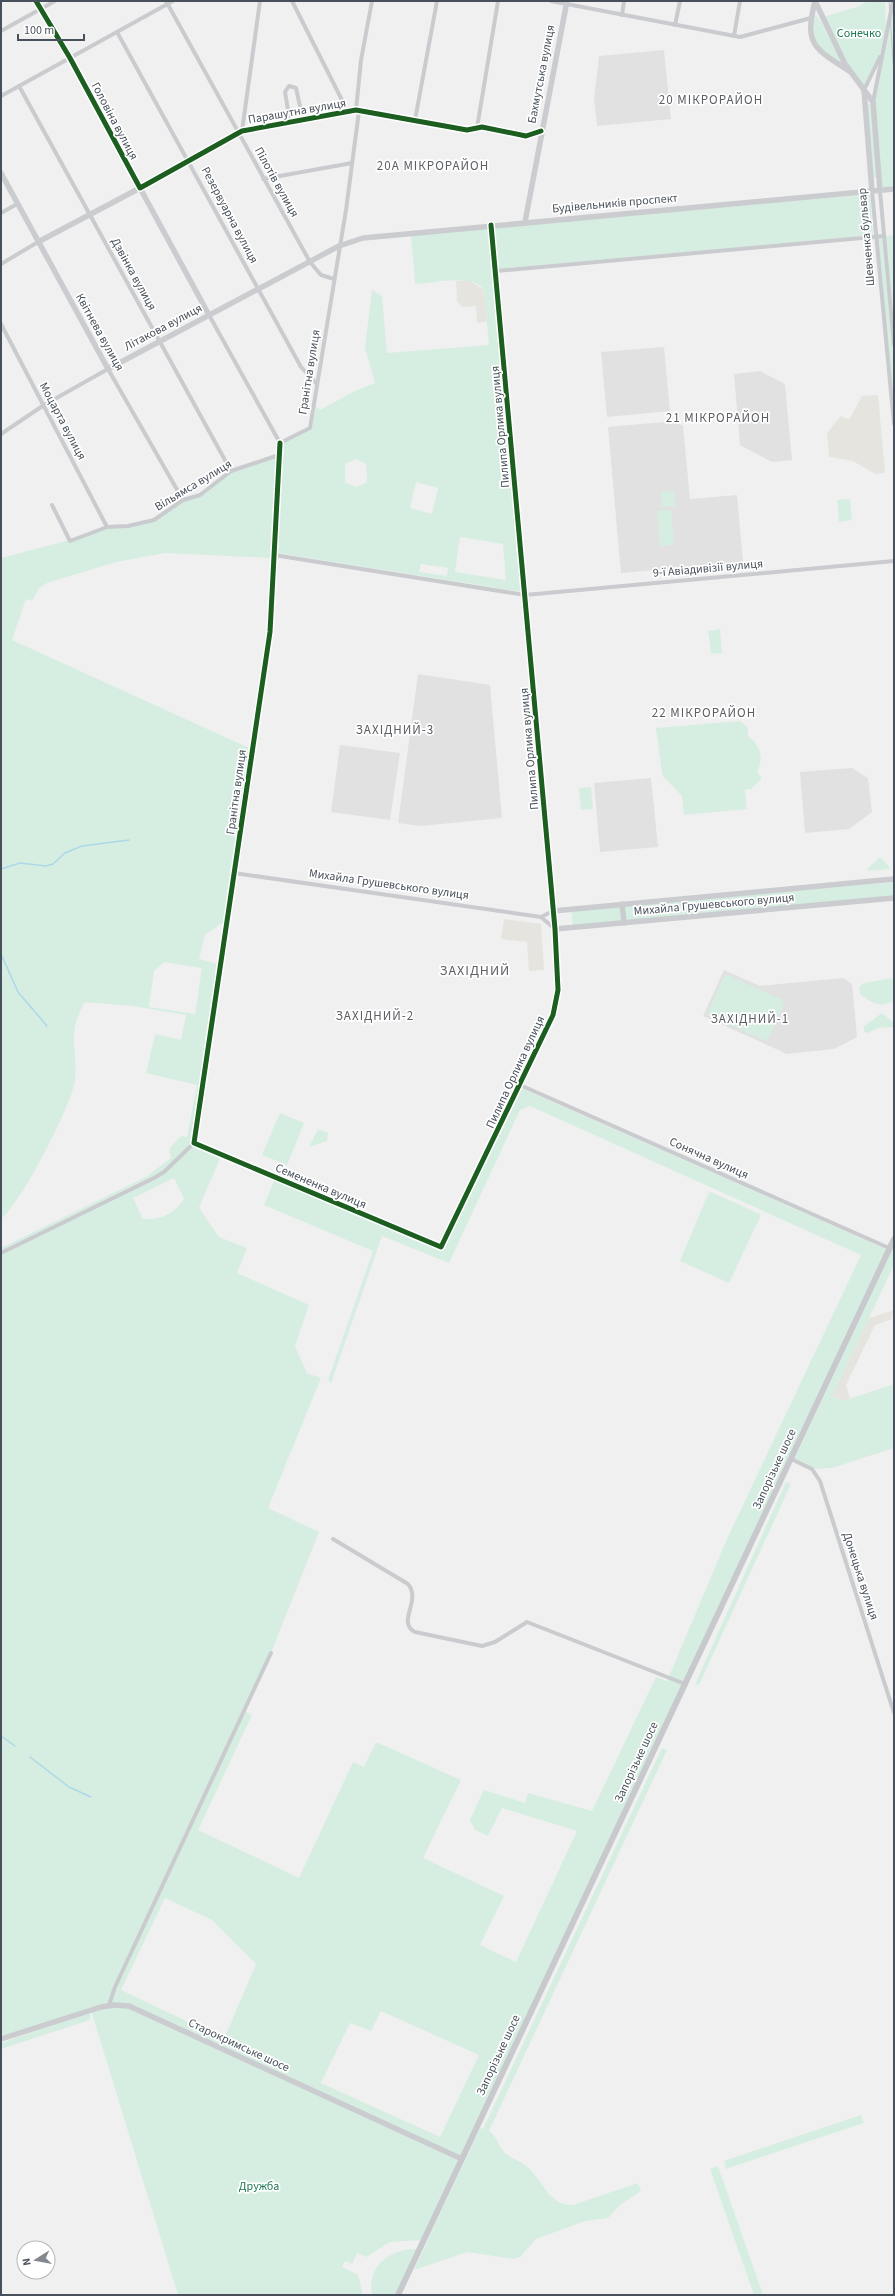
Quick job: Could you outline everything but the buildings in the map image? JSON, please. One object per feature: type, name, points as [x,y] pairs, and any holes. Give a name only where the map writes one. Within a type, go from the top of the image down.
[{"type":"main road","name":"Запорізьке шосе","points":[[398,2295],[894,1239]]},
{"type":"street","name":"Головіна вулиця","points":[[36,1],[70,58],[280,443]]},
{"type":"street","points":[[1,31],[55,1]]},
{"type":"street","points":[[1,96],[117,32],[167,2],[174,1]]},
{"type":"street","points":[[242,131],[260,1]]},
{"type":"street","points":[[292,1],[348,112]]},
{"type":"street","name":"Гранітна вулиця","points":[[194,1143],[270,632],[280,443],[310,428],[352,163],[361,60],[372,1]]},
{"type":"street","points":[[415,120],[437,1]]},
{"type":"street","points":[[476,128],[498,1]]},
{"type":"street","points":[[551,1],[740,37],[811,18]]},
{"type":"street","points":[[622,15],[624,1]]},
{"type":"street","points":[[675,25],[680,1]]},
{"type":"street","points":[[734,36],[740,1]]},
{"type":"street","points":[[815,1],[811,18],[811,37],[817,48],[851,73]]},
{"type":"street","points":[[815,1],[851,73],[873,102]]},
{"type":"street","name":"Шевченка бульвар","points":[[893,1],[873,102],[894,345]]},
{"type":"street","name":"Пілотів вулиця","points":[[167,2],[310,262],[321,275],[334,279]]},
{"type":"street","name":"Бахмутська вулиця","points":[[525,222],[566,3]]},
{"type":"street","name":"Резервуарна вулиця","points":[[117,32],[189,160],[301,367],[317,384]]},
{"type":"street","name":"Шевченка бульвар","points":[[883,52],[864,90],[894,424]]},
{"type":"street","name":"Дзвінка вулиця","points":[[19,86],[231,471]]},
{"type":"street","points":[[290,122],[286,92],[289,86],[296,88],[303,120]]},
{"type":"street","name":"Парашутна вулиця","points":[[1,264],[38,242],[140,188],[242,131],[357,111],[467,130],[476,128],[526,136],[541,131]]},
{"type":"street","points":[[263,179],[352,163]]},
{"type":"street","name":"Квітнева вулиця","points":[[1,173],[108,369],[183,500]]},
{"type":"street","name":"Будівельників проспект","points":[[339,246],[372,236],[894,189]]},
{"type":"street","points":[[1,213],[18,204]]},
{"type":"street","name":"Пилипа Орлика вулиця","points":[[441,1247],[553,1015],[557,1000],[558,985],[555,929],[491,226]]},
{"type":"street","points":[[496,271],[884,236]]},
{"type":"street","name":"Літакова вулиця","points":[[1,434],[44,406],[108,369],[339,246]]},
{"type":"street","name":"Моцарта вулиця","points":[[1,324],[107,527]]},
{"type":"street","name":"Вільямса вулиця","points":[[52,505],[70,541],[107,527],[147,523],[183,500],[200,495],[231,471],[279,455]]},
{"type":"street","name":"9-ї Авіадивізії вулиця","points":[[274,555],[525,595],[894,561]]},
{"type":"street","name":"Михайла Грушевського вулиця","points":[[234,873],[541,917],[553,911],[894,879]]},
{"type":"street","name":"Михайла Грушевського вулиця","points":[[555,929],[894,898]]},
{"type":"street","points":[[622,904],[624,923]]},
{"type":"street","points":[[541,917],[555,929]]},
{"type":"street","name":"Сонячна вулиця","points":[[520,1085],[889,1248]]},
{"type":"street","points":[[1,1253],[160,1176],[194,1143]]},
{"type":"street","name":"Семененка вулиця","points":[[194,1143],[441,1247]]},
{"type":"street","name":"Донецька вулиця","points":[[790,1459],[812,1469],[820,1481],[894,1713]]},
{"type":"street","points":[[333,1539],[408,1584],[414,1595],[407,1623],[415,1632],[482,1646],[495,1642],[527,1622],[685,1684]]},
{"type":"street","points":[[109,2005],[114,1987],[271,1653]]},
{"type":"street","name":"Старокримське шосе","points":[[1,2039],[109,2005],[129,2006],[462,2159]]},
{"type":"shaded area","points":[[664,50],[671,119],[597,126],[594,98],[599,56]]},
{"type":"shaded area","points":[[468,280],[484,290],[487,322],[477,323],[476,306],[462,307],[457,301],[456,281]]},
{"type":"shaded area","points":[[664,347],[670,411],[607,417],[601,352]]},
{"type":"shaded area","points":[[760,371],[785,384],[792,460],[772,462],[740,445],[734,374]]},
{"type":"shaded area","points":[[878,395],[885,473],[875,474],[853,461],[829,457],[827,433],[841,416],[849,420],[862,396]]},
{"type":"shaded area","points":[[675,421],[683,426],[690,499],[737,495],[743,562],[621,573],[608,427]]},
{"type":"shaded area","points":[[418,674],[490,685],[502,818],[421,826],[398,823]]},
{"type":"shaded area","points":[[340,745],[400,753],[390,820],[331,812]]},
{"type":"shaded area","points":[[852,768],[868,778],[872,812],[849,829],[805,833],[800,772]]},
{"type":"shaded area","points":[[651,778],[658,847],[600,852],[594,783]]},
{"type":"shaded area","points":[[504,919],[541,924],[544,970],[529,971],[527,942],[501,939]]},
{"type":"shaded area","points":[[724,970],[760,986],[843,978],[852,984],[857,1037],[834,1049],[787,1054],[703,1016]]},
{"type":"shaded area","points":[[894,1310],[892,1319],[875,1325],[846,1385],[850,1399],[843,1401],[832,1396],[869,1318]]},
{"type":"green space","name":"Сонечко","points":[[868,1],[885,1],[886,26],[881,51],[864,87],[852,72],[823,17],[857,7]]},
{"type":"green space","points":[[894,4],[894,186],[882,188],[875,102]]},
{"type":"green space","points":[[816,15],[844,65],[824,52],[813,37],[814,16]]},
{"type":"green space","points":[[867,104],[871,104],[877,177],[873,177]]},
{"type":"green space","points":[[870,194],[873,235],[498,269],[494,228]]},
{"type":"green space","points":[[489,228],[522,592],[277,553],[282,444],[312,429],[316,406],[320,410],[353,392],[375,383],[365,348],[372,290],[382,296],[387,353],[489,345],[484,290],[479,285],[462,280],[415,284],[411,235]],"holes":[[[356,459],[366,464],[367,482],[356,487],[345,482],[345,464]],[[416,482],[438,488],[432,514],[410,508]],[[460,537],[503,544],[506,580],[455,572]],[[421,564],[448,568],[447,576],[419,572]]]},
{"type":"green space","points":[[894,235],[894,317],[886,236]]},
{"type":"green space","points":[[878,238],[882,238],[894,363],[894,386],[892,386]]},
{"type":"green space","name":"Дружба","points":[[279,455],[270,632],[194,1143],[221,1156],[199,1208],[219,1237],[247,1248],[237,1273],[309,1305],[295,1346],[307,1373],[321,1378],[268,1508],[319,1532],[271,1653],[244,1711],[252,1715],[198,1830],[299,1878],[353,1762],[364,1767],[376,1742],[461,1780],[423,1858],[504,1896],[480,1945],[516,1962],[577,1831],[502,1808],[488,1836],[475,1830],[470,1820],[484,1790],[525,1803],[528,1793],[592,1811],[656,1677],[667,1681],[727,1539],[861,1255],[530,1106],[520,1110],[449,1263],[382,1236],[331,1383],[328,1380],[373,1251],[264,1205],[275,1179],[442,1249],[521,1088],[886,1249],[421,2240],[390,2242],[366,2257],[357,2253],[352,2264],[345,2261],[342,2267],[358,2275],[363,2295],[178,2295],[91,2010],[1,2039],[1,1248],[146,1177],[171,1158],[169,1149],[181,1136],[187,1137],[197,1085],[146,1073],[155,1034],[181,1040],[186,1015],[133,1006],[85,1002],[75,1027],[74,1043],[76,1070],[74,1086],[69,1099],[53,1136],[31,1177],[10,1210],[1,1219],[1,558],[85,536],[107,527],[147,523],[183,500],[200,495],[231,471]],"holes":[[[165,553],[270,558],[266,631],[249,748],[12,640],[26,599],[32,601],[39,588],[47,583],[116,562]],[[220,924],[224,925],[218,964],[199,959],[205,935]],[[164,962],[202,968],[195,1014],[149,1007],[154,971]],[[174,1178],[184,1199],[176,1209],[166,1215],[156,1218],[143,1219],[133,1198]],[[165,1898],[212,1920],[256,1964],[224,2039],[121,1990]],[[381,2011],[479,2055],[440,2137],[321,2083],[350,2023],[371,2031]]]},
{"type":"green space","points":[[674,491],[675,506],[662,507],[661,492]]},
{"type":"green space","points":[[850,499],[852,520],[839,522],[837,500]]},
{"type":"green space","points":[[671,510],[674,545],[660,546],[657,511]]},
{"type":"green space","points":[[720,629],[722,653],[711,654],[708,631]]},
{"type":"green space","points":[[740,721],[748,728],[748,736],[756,744],[761,757],[757,772],[762,778],[751,789],[745,790],[747,809],[684,815],[682,796],[662,775],[656,728]]},
{"type":"green space","points":[[591,787],[593,809],[581,810],[579,788]]},
{"type":"green space","points":[[880,857],[889,866],[889,869],[868,871],[868,868]]},
{"type":"green space","points":[[894,882],[894,896],[626,921],[624,906]]},
{"type":"green space","points":[[620,907],[621,921],[573,926],[571,911]]},
{"type":"green space","points":[[725,974],[785,1001],[767,1041],[707,1015]]},
{"type":"green space","points":[[894,978],[894,1000],[890,1003],[877,1004],[860,994],[859,987],[864,983]]},
{"type":"green space","points":[[882,1013],[893,1022],[893,1027],[878,1028],[868,1033],[864,1032],[864,1026]]},
{"type":"green space","points":[[280,1113],[304,1123],[287,1165],[262,1155]]},
{"type":"green space","points":[[318,1129],[328,1133],[327,1141],[309,1147]]},
{"type":"green space","points":[[711,1192],[760,1214],[760,1217],[729,1283],[680,1261],[708,1194]]},
{"type":"green space","points":[[894,1246],[894,1265],[832,1396],[843,1401],[894,1384],[894,1448],[832,1468],[812,1469],[794,1460]]},
{"type":"green space","points":[[786,1482],[791,1484],[699,1685],[695,1684]]},
{"type":"green space","points":[[662,1748],[667,1750],[489,2131],[492,2133],[505,2153],[532,2171],[546,2191],[552,2197],[564,2204],[573,2205],[638,2183],[641,2191],[620,2205],[608,2218],[585,2221],[536,2239],[520,2257],[514,2259],[467,2252],[414,2270],[480,2128],[483,2129]]},
{"type":"green space","points":[[88,2013],[91,2015],[90,2020],[1,2049],[1,2043]]},
{"type":"green space","points":[[861,2115],[864,2123],[726,2169],[724,2161]]},
{"type":"green space","points":[[718,2166],[763,2295],[754,2295],[710,2169]]},
{"type":"green space","points":[[417,2249],[395,2295],[372,2295],[371,2285],[373,2276],[376,2268],[382,2261],[398,2252]]},
{"type":"waterway","points":[[1,869],[20,863],[46,866],[53,864],[65,853],[82,846],[129,840]]},
{"type":"waterway","points":[[1,954],[18,992],[47,1026]]},
{"type":"waterway","points":[[1,1736],[15,1746]]},
{"type":"waterway","points":[[30,1757],[69,1787],[91,1797]]},
{"type":"tram line","points":[[889,1],[894,75]]},
{"type":"cycle path","points":[[36,1],[70,58],[140,188],[242,131],[356,110],[467,130],[482,127],[526,136],[541,131]]},
{"type":"cycle path","points":[[280,443],[270,632],[194,1143],[441,1247],[553,1015],[558,990],[555,929],[491,225]]},
{"type":"district","name":"20 МІКРОРАЙОН","points":[[711,99]]},
{"type":"district","name":"20А МІКРОРАЙОН","points":[[433,165]]},
{"type":"district","name":"21 МІКРОРАЙОН","points":[[718,417]]},
{"type":"district","name":"22 МІКРОРАЙОН","points":[[704,712]]},
{"type":"district","name":"ЗАХІДНИЙ-3","points":[[395,729]]},
{"type":"district","name":"ЗАХІДНИЙ","points":[[475,970]]},
{"type":"district","name":"ЗАХІДНИЙ-2","points":[[375,1015]]},
{"type":"district","name":"ЗАХІДНИЙ-1","points":[[750,1018]]}]
